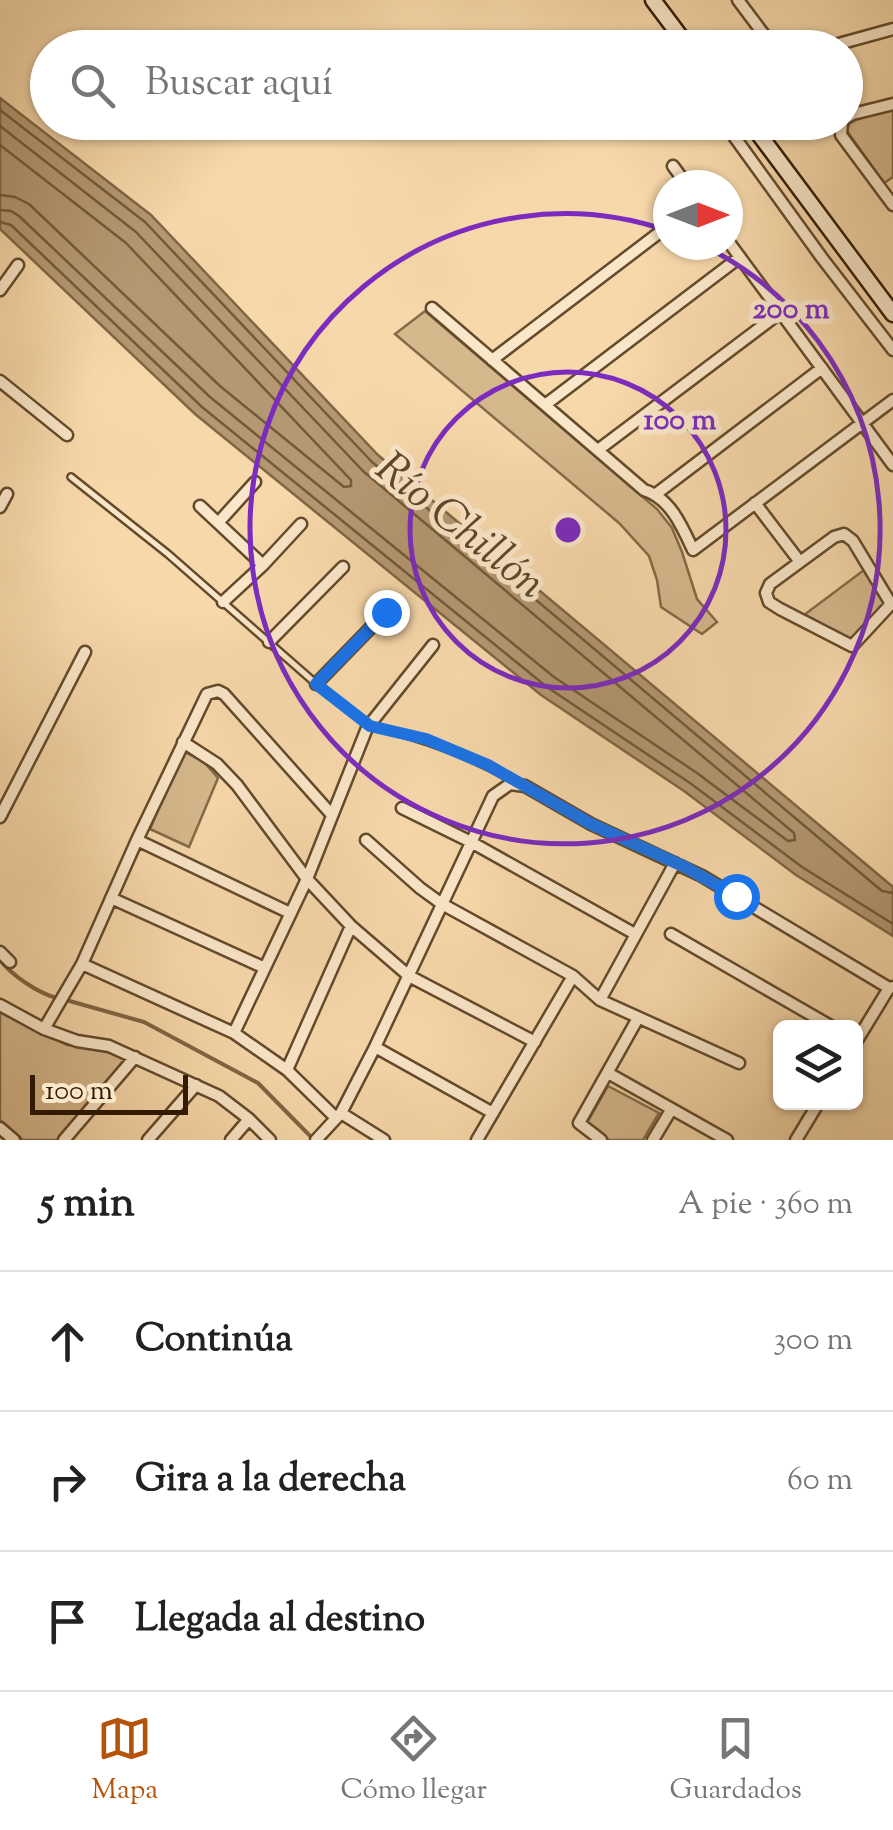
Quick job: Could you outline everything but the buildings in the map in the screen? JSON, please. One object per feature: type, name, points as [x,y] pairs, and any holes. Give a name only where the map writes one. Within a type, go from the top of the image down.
[{"type":"street","points":[[654,0],[676,30]]},
{"type":"street","points":[[753,0],[739,2],[760,30]]},
{"type":"street","points":[[863,37],[893,29]]},
{"type":"street","points":[[863,112],[893,104]]},
{"type":"street","points":[[737,140],[893,350]]},
{"type":"street","points":[[763,140],[893,314]]},
{"type":"street","points":[[845,140],[893,205]]},
{"type":"street","points":[[673,166],[676,170]]},
{"type":"street","points":[[492,360],[653,237]]},
{"type":"street","points":[[545,405],[737,260]]},
{"type":"street","points":[[741,260],[893,465]]},
{"type":"street","points":[[0,290],[18,266]]},
{"type":"street","points":[[432,308],[644,490],[656,494],[682,527],[693,550],[893,400]]},
{"type":"street","points":[[598,450],[780,312]]},
{"type":"street","points":[[656,494],[822,368]]},
{"type":"street","points":[[0,382],[67,435]]},
{"type":"street","points":[[218,523],[255,482]]},
{"type":"street","points":[[0,507],[7,494]]},
{"type":"street","points":[[756,503],[800,562]]},
{"type":"street","points":[[200,506],[263,565]]},
{"type":"street","points":[[224,602],[301,524]]},
{"type":"street","points":[[844,534],[853,541],[891,601],[890,606],[850,645],[766,598],[770,584],[800,562],[844,534]]},
{"type":"street","points":[[269,642],[343,567]]},
{"type":"street","points":[[316,684],[386,612]]},
{"type":"street","points":[[234,1033],[307,879],[370,726],[433,646]]},
{"type":"street","points":[[0,818],[85,652]]},
{"type":"street","points":[[44,1029],[82,964],[207,694],[224,694],[332,815]]},
{"type":"street","points":[[183,742],[217,764],[237,784],[307,879],[351,926],[409,976],[535,1042]]},
{"type":"street","points":[[316,1140],[338,1115],[375,1047],[493,796],[506,786],[520,784],[591,824],[719,885],[891,987],[863,1030]]},
{"type":"street","points":[[402,808],[472,842],[635,934]]},
{"type":"street","points":[[138,840],[290,913]]},
{"type":"street","points":[[366,840],[442,904],[572,976],[600,1000],[739,1063]]},
{"type":"street","points":[[600,1000],[674,862]]},
{"type":"street","points":[[111,898],[265,968]]},
{"type":"street","points":[[287,1070],[351,926]]},
{"type":"street","points":[[672,934],[820,1020]]},
{"type":"street","points":[[0,952],[10,962]]},
{"type":"street","points":[[82,964],[234,1033],[287,1070],[338,1115],[384,1140]]},
{"type":"street","points":[[477,1140],[572,976]]},
{"type":"street","points":[[0,1005],[44,1029],[78,1041],[109,1046],[196,1085],[231,1104],[270,1140]]},
{"type":"street","points":[[601,1140],[579,1123],[638,1018]]},
{"type":"street","points":[[375,1047],[494,1113]]},
{"type":"street","points":[[64,1140],[135,1057]]},
{"type":"street","points":[[608,1072],[726,1140]]},
{"type":"street","points":[[148,1140],[196,1085]]},
{"type":"street","points":[[653,1140],[671,1110]]},
{"type":"street","points":[[796,1140],[814,1110]]},
{"type":"street","points":[[230,1140],[249,1119]]},
{"type":"street","points":[[0,1128],[14,1140]]},
{"type":"lane","points":[[71,477],[370,726],[452,749],[520,784]]},
{"type":"shaded area","points":[[893,110],[893,177],[884,183],[853,140],[863,140],[863,117]]},
{"type":"shaded area","points":[[425,311],[657,509],[672,528],[697,599],[717,622],[702,634],[661,607],[649,556],[619,523],[395,334]]},
{"type":"shaded area","points":[[864,570],[885,603],[851,639],[804,615]]},
{"type":"shaded area","points":[[183,751],[204,762],[218,778],[189,847],[150,829]]},
{"type":"shaded area","points":[[0,1012],[67,1045],[104,1050],[127,1059],[59,1140],[23,1140],[0,1120]]},
{"type":"shaded area","points":[[608,1086],[659,1113],[643,1140],[609,1140],[587,1123]]},
{"type":"water","name":"Río Chillón","points":[[0,98],[30,121],[30,140],[54,140],[151,215],[378,455],[893,887],[893,936],[796,875],[684,791],[541,695],[195,414],[0,229]]},
{"type":"waterway","points":[[0,960],[26,983],[57,998]]},
{"type":"waterway","points":[[66,1000],[144,1022],[258,1083],[314,1140]]},
{"type":"route","points":[[386,612],[316,684],[370,726],[426,739],[488,765],[591,824],[685,867],[736,896]]}]
